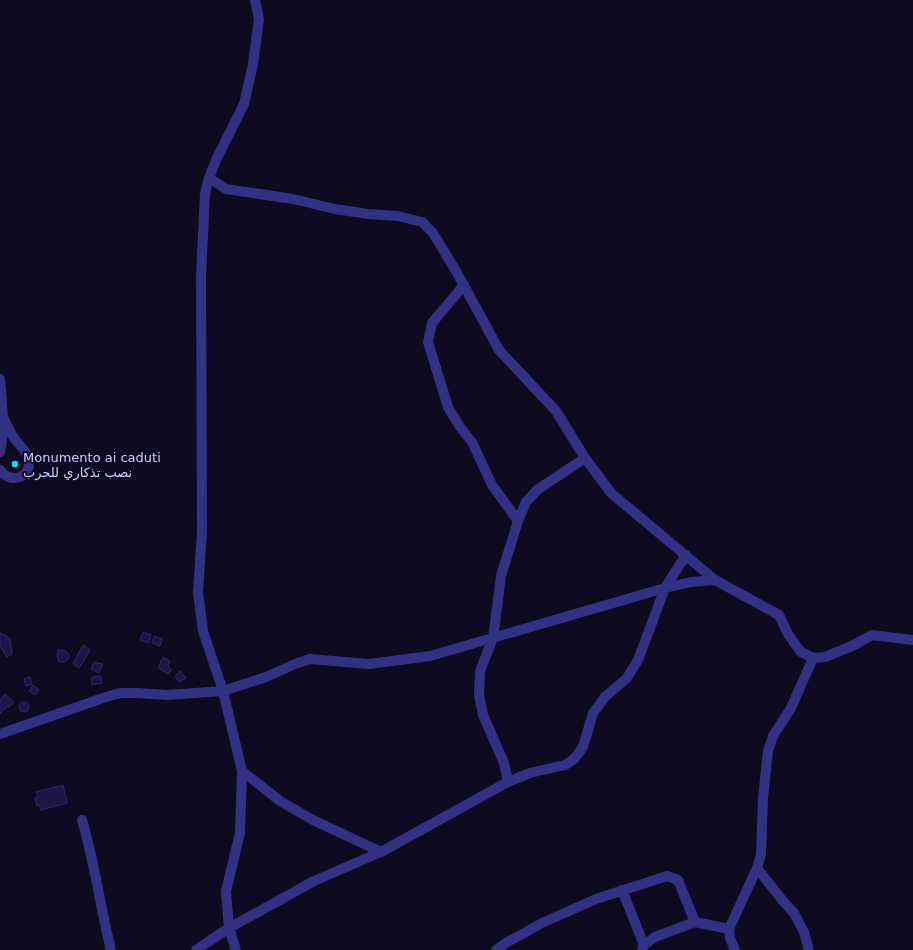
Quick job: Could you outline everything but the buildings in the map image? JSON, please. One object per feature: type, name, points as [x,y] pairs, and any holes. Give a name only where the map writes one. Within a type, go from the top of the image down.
[{"type":"street","points":[[236,950],[229,928],[226,891],[240,833],[242,771],[223,691],[203,631],[198,592],[202,531],[201,276],[205,194],[209,178],[244,104],[253,64],[259,19],[255,0]]},
{"type":"street","points":[[209,178],[226,190],[293,199],[335,209],[368,214],[398,216],[422,222],[433,233],[464,285],[499,350],[556,411],[585,458],[611,492],[715,580],[779,615],[788,634],[802,652],[813,658],[825,657],[872,635],[913,640]]},
{"type":"street","points":[[464,285],[432,323],[428,342],[448,407],[460,427],[472,442],[492,485],[518,521]]},
{"type":"street","points":[[0,379],[4,419],[0,452]]},
{"type":"street","points":[[0,470],[3,475],[8,478],[17,478],[24,475],[27,471],[29,463],[26,454],[14,438],[4,419]]},
{"type":"street","points":[[508,782],[504,763],[483,715],[479,695],[480,671],[493,638],[501,576],[518,521],[526,502],[537,490],[585,458]]},
{"type":"street","points":[[196,950],[229,928],[314,881],[381,852],[508,782],[530,773],[565,765],[574,759],[583,747],[593,713],[605,697],[626,678],[638,660],[665,588],[686,555]]},
{"type":"street","points":[[0,734],[120,693],[167,695],[223,691],[266,677],[310,659],[369,664],[430,656],[665,588],[691,582],[715,580]]},
{"type":"street","points":[[735,950],[730,938],[729,929],[757,868],[761,854],[763,798],[768,751],[773,736],[791,708],[813,658]]},
{"type":"street","points":[[242,771],[280,801],[311,819],[381,852]]},
{"type":"street","points":[[82,820],[90,845],[104,923],[111,950]]},
{"type":"street","points":[[757,868],[794,913],[804,932],[809,950]]},
{"type":"street","points":[[496,950],[542,923],[596,899],[668,876],[678,880],[695,922]]},
{"type":"street","points":[[622,890],[643,947],[655,937],[695,922],[729,929]]},
{"type":"place","name":"Monumento ai caduti نصب تذكاري للحرب","points":[[15,464]]}]
